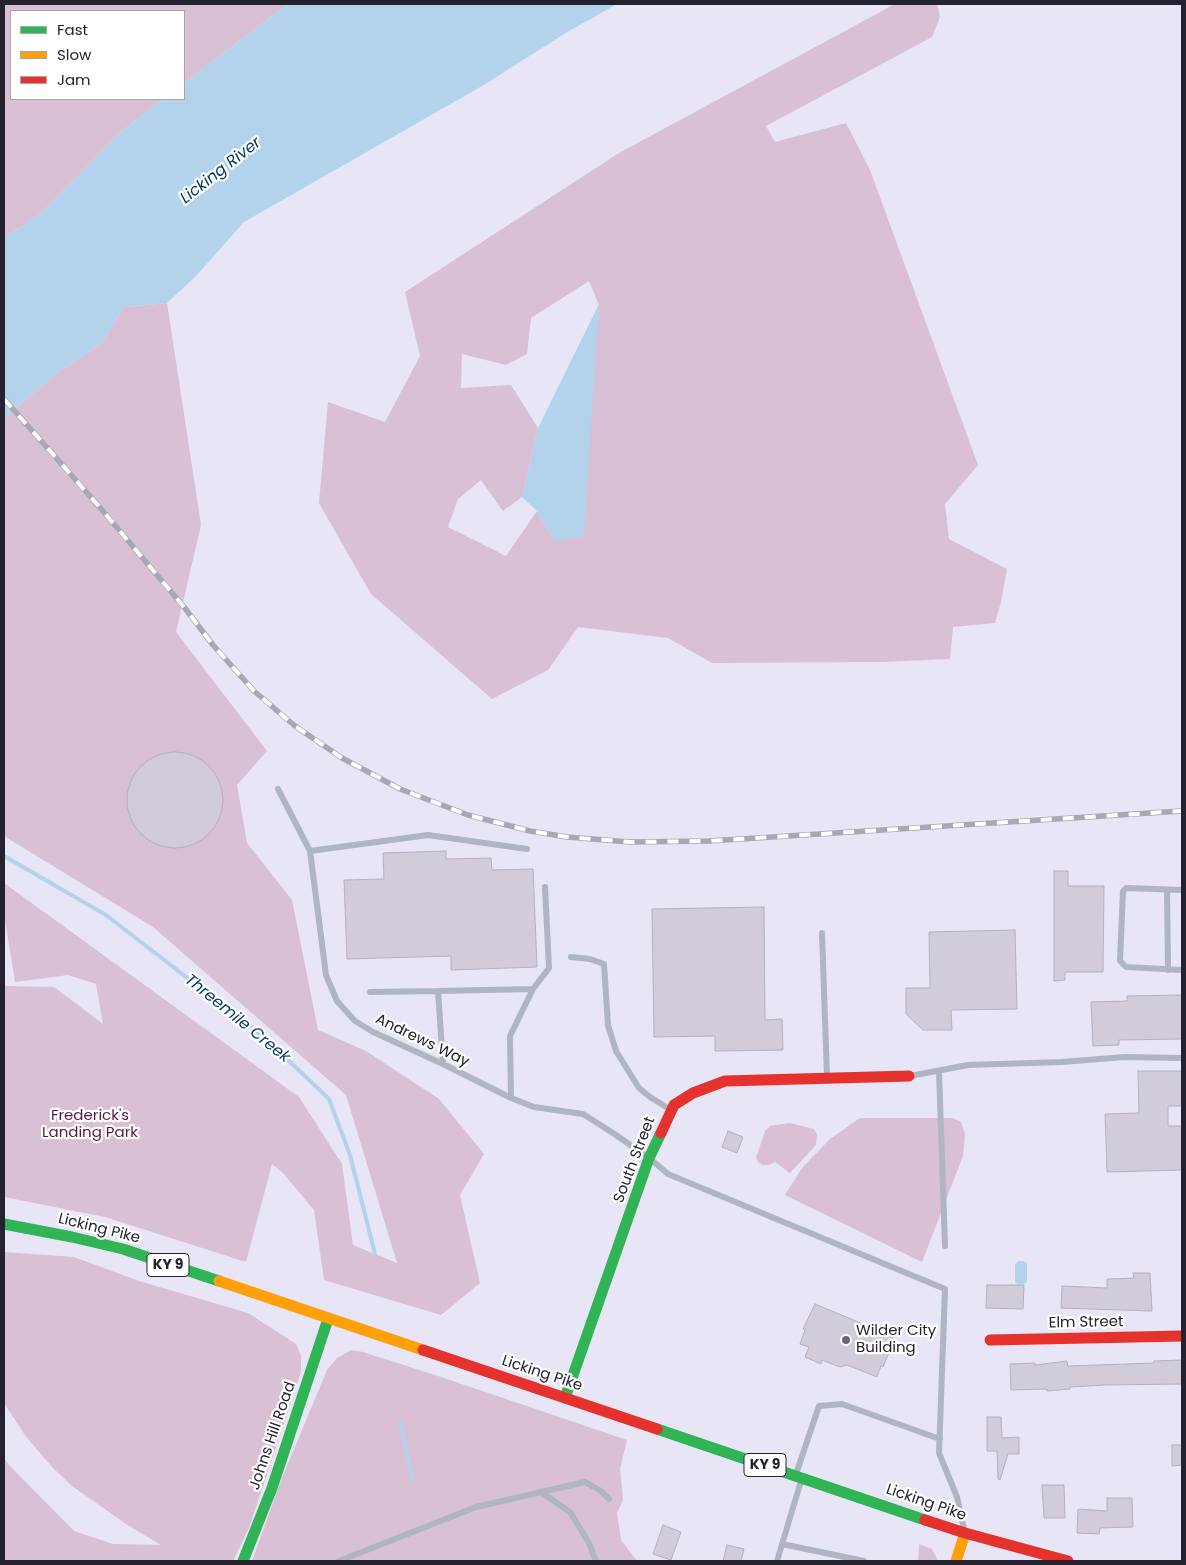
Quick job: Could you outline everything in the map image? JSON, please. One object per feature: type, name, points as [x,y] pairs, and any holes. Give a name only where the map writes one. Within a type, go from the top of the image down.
[{"type":"main road","name":"South Street","points":[[565,1398],[649,1158],[671,1110],[679,1102],[693,1093],[725,1081],[909,1076]]},
{"type":"main road","name":"Licking Pike","points":[[4,1224],[72,1236],[123,1249],[965,1533],[1068,1561]]},
{"type":"main road","name":"Johns Hill Road","points":[[242,1561],[272,1488],[328,1319]]},
{"type":"main road","name":"Elm Street","points":[[990,1340],[1182,1336]]},
{"type":"main road","points":[[956,1561],[965,1533]]},
{"type":"lane","name":"Andrews Way","points":[[278,789],[310,852],[326,975],[337,1001],[355,1021],[373,1032],[443,1064],[510,1098],[534,1107],[583,1114],[649,1158],[668,1174],[944,1289],[940,1439]]},
{"type":"lane","points":[[310,852],[428,835],[527,849]]},
{"type":"lane","points":[[510,1098],[510,1036],[533,989],[549,968],[545,887]]},
{"type":"lane","points":[[1182,890],[1126,888],[1123,891],[1120,961],[1126,967],[1182,970]]},
{"type":"lane","points":[[1167,890],[1168,970]]},
{"type":"lane","points":[[822,933],[827,1078]]},
{"type":"lane","points":[[571,957],[590,958],[604,964],[608,1025],[616,1051],[639,1088],[671,1110]]},
{"type":"lane","points":[[370,992],[533,989]]},
{"type":"lane","points":[[438,991],[443,1064]]},
{"type":"lane","points":[[909,1076],[968,1065],[1062,1062],[1125,1057],[1182,1058]]},
{"type":"lane","points":[[939,1071],[945,1246]]},
{"type":"lane","points":[[777,1561],[819,1406],[842,1404],[940,1439],[939,1453],[957,1497],[965,1533]]},
{"type":"lane","points":[[339,1561],[476,1507],[541,1492],[585,1482],[601,1490],[609,1499]]},
{"type":"lane","points":[[541,1492],[570,1512],[589,1543],[596,1561]]},
{"type":"lane","points":[[782,1544],[864,1561]]},
{"type":"green space","points":[[4,4],[288,4],[185,82],[185,10],[10,10],[10,100],[162,100],[122,131],[39,215],[4,238]]},
{"type":"green space","points":[[895,4],[937,4],[940,17],[932,37],[766,126],[775,142],[846,123],[870,170],[978,465],[945,504],[949,539],[1007,569],[995,623],[953,627],[950,659],[882,662],[712,663],[668,638],[578,627],[548,670],[492,699],[371,594],[319,503],[328,402],[385,422],[420,356],[405,292],[619,153]],"holes":[[[589,281],[599,305],[554,541],[537,511],[506,556],[448,527],[458,499],[481,480],[503,511],[522,497],[538,428],[511,385],[461,388],[462,354],[506,365],[527,354],[531,318]]]},
{"type":"green space","name":"Frederick's Landing Park","points":[[167,303],[201,525],[176,632],[267,751],[237,785],[247,843],[292,900],[318,1030],[366,1051],[439,1099],[484,1154],[460,1195],[480,1283],[441,1315],[324,1280],[314,1210],[283,1173],[272,1164],[246,1262],[105,1217],[4,1197],[4,986],[54,987],[103,1024],[96,984],[68,975],[15,982],[4,913],[4,883],[299,1097],[342,1164],[353,1245],[397,1263],[346,1095],[153,927],[4,836],[4,418],[57,373],[101,344],[124,307]]},
{"type":"green space","points":[[860,1118],[953,1118],[961,1122],[965,1134],[963,1156],[922,1262],[785,1195],[802,1168],[830,1139]]},
{"type":"green space","points":[[790,1123],[814,1129],[817,1134],[816,1145],[790,1173],[775,1162],[769,1165],[762,1165],[756,1158],[765,1131],[770,1126]]},
{"type":"green space","points":[[4,1252],[74,1257],[139,1281],[248,1313],[296,1344],[301,1355],[301,1372],[249,1528],[233,1561],[4,1561],[4,1458],[74,1531],[113,1544],[161,1545],[126,1524],[72,1486],[53,1468],[27,1438],[4,1403]]},
{"type":"green space","points":[[351,1350],[363,1352],[438,1376],[627,1440],[620,1469],[623,1500],[617,1513],[621,1540],[637,1561],[252,1561],[282,1478],[327,1370],[337,1358]]},
{"type":"green space","points":[[919,1544],[932,1549],[938,1561],[918,1561]]},
{"type":"water","name":"Licking River","points":[[288,4],[617,4],[569,31],[482,86],[244,222],[196,276],[167,303],[124,307],[101,344],[57,373],[4,418],[4,238],[39,215],[122,131],[162,100],[185,100],[185,82]]},
{"type":"water","points":[[599,304],[584,537],[554,541],[537,511],[522,497],[538,428]]},
{"type":"water","points":[[1018,1261],[1027,1263],[1027,1281],[1025,1284],[1015,1282],[1015,1264]]},
{"type":"building","points":[[175,752],[193,755],[209,766],[220,782],[223,800],[220,818],[209,834],[193,845],[175,848],[157,845],[141,834],[130,818],[127,800],[130,782],[141,766],[157,755]]},
{"type":"building","points":[[446,851],[446,859],[491,858],[492,870],[533,869],[537,967],[451,970],[451,956],[347,959],[344,880],[384,879],[383,853]]},
{"type":"building","points":[[1054,871],[1068,871],[1068,886],[1104,886],[1103,972],[1065,972],[1065,980],[1054,981]]},
{"type":"building","points":[[764,907],[765,1020],[782,1019],[783,1050],[715,1051],[715,1036],[654,1037],[652,909]]},
{"type":"building","points":[[1015,930],[1017,1009],[951,1010],[952,1030],[923,1030],[906,1014],[906,988],[930,988],[929,932]]},
{"type":"building","points":[[1182,995],[1182,1039],[1119,1040],[1119,1045],[1093,1046],[1091,1002],[1127,1001],[1127,996]]},
{"type":"building","points":[[1138,1071],[1182,1071],[1182,1106],[1168,1106],[1168,1126],[1182,1126],[1182,1170],[1107,1172],[1105,1114],[1139,1113]]},
{"type":"building","points":[[728,1131],[743,1137],[737,1153],[722,1147]]},
{"type":"building","points":[[1133,1273],[1150,1273],[1152,1311],[1061,1308],[1062,1286],[1107,1288],[1107,1279],[1134,1278]]},
{"type":"building","points":[[987,1285],[1024,1285],[1023,1309],[986,1308]]},
{"type":"building","name":"Wilder City Building","points":[[815,1304],[870,1327],[871,1324],[886,1330],[885,1334],[893,1337],[888,1349],[890,1350],[877,1377],[847,1365],[840,1367],[822,1360],[821,1364],[805,1357],[809,1347],[800,1344],[805,1330],[803,1329]]},
{"type":"building","points":[[1182,1360],[1182,1384],[1105,1385],[1070,1387],[1070,1389],[1047,1391],[1047,1389],[1011,1390],[1010,1364],[1035,1363],[1035,1365],[1067,1361],[1068,1366],[1154,1363],[1154,1361]]},
{"type":"building","points":[[987,1417],[1001,1417],[1002,1438],[1019,1437],[1019,1454],[1008,1454],[1000,1480],[998,1479],[997,1451],[987,1451]]},
{"type":"building","points":[[1172,1445],[1182,1445],[1182,1465],[1172,1466]]},
{"type":"building","points":[[1042,1485],[1064,1485],[1065,1518],[1044,1518]]},
{"type":"building","points":[[1107,1498],[1132,1498],[1133,1527],[1100,1528],[1099,1534],[1077,1533],[1078,1509],[1107,1511]]},
{"type":"building","points":[[663,1525],[681,1532],[671,1560],[653,1554]]},
{"type":"building","points":[[727,1545],[744,1549],[741,1561],[723,1561]]},
{"type":"waterway","name":"Threemile Creek","points":[[4,856],[106,915],[265,1038],[329,1099],[350,1155],[375,1254]]},
{"type":"waterway","name":"Threemile Creek","points":[[400,1421],[413,1481]]},
{"type":"railway","points":[[4,399],[97,504],[184,607],[213,645],[254,691],[295,726],[342,758],[400,789],[468,815],[530,831],[567,837],[630,842],[709,841],[1182,811]]},
{"type":"traffic: fast","points":[[565,1398],[649,1158],[661,1133]]},
{"type":"traffic: fast","points":[[4,1224],[123,1249],[219,1281]]},
{"type":"traffic: fast","points":[[243,1561],[272,1488],[328,1319]]},
{"type":"traffic: fast","points":[[657,1429],[925,1520]]},
{"type":"traffic: slow","points":[[219,1281],[423,1350]]},
{"type":"traffic: slow","points":[[956,1561],[965,1533]]},
{"type":"traffic: jam","points":[[661,1133],[674,1105],[693,1093],[725,1081],[909,1076]]},
{"type":"traffic: jam","points":[[990,1340],[1182,1336]]},
{"type":"traffic: jam","points":[[423,1350],[657,1429]]},
{"type":"traffic: jam","points":[[925,1520],[1068,1561]]},
{"type":"place","name":"Wilder City Building","points":[[846,1340]]}]
